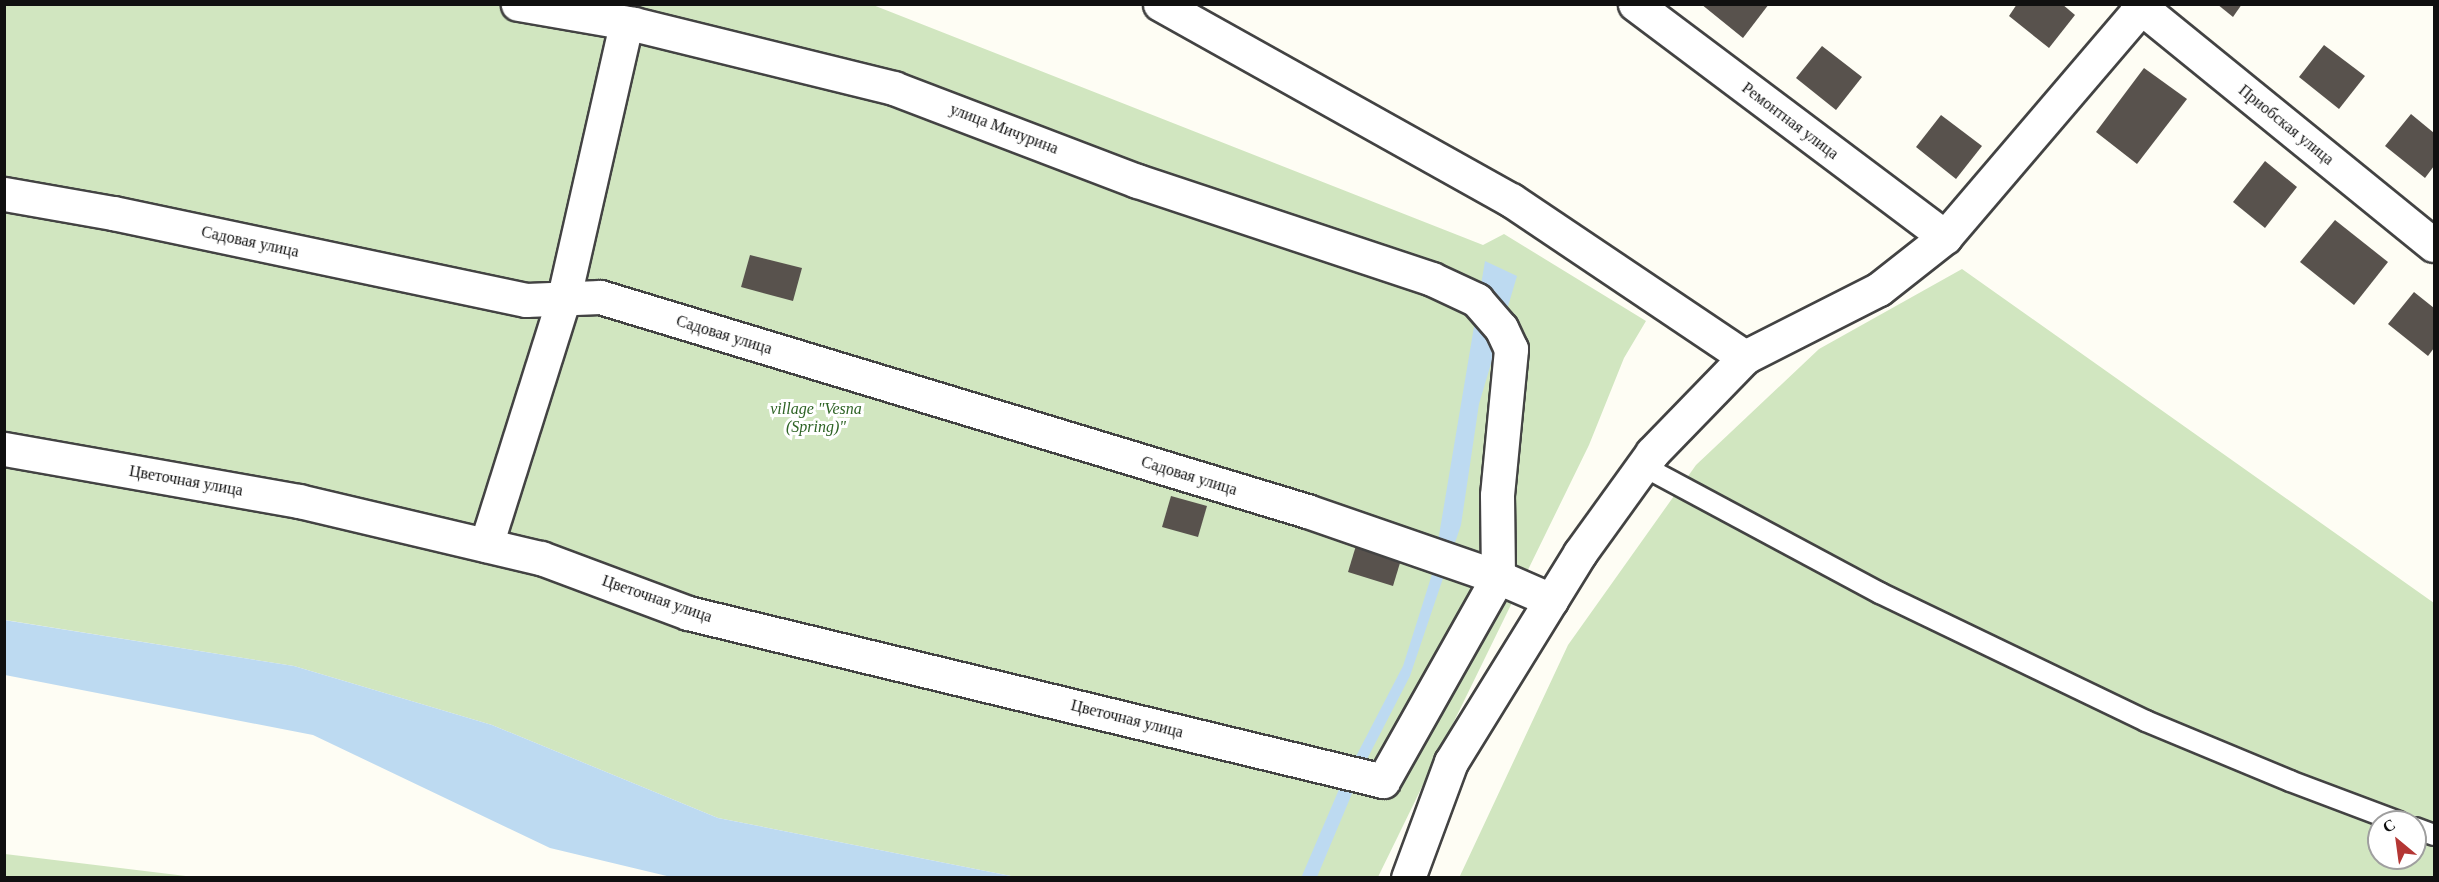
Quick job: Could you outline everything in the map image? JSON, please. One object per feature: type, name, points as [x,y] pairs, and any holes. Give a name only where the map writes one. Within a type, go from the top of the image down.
[{"type":"street","name":"улица Мичурина","points":[[518,4],[626,23],[894,88],[1137,181],[1432,279],[1477,300],[1502,328],[1511,349],[1499,450],[1496,528],[1498,577]]},
{"type":"street","points":[[1160,4],[1511,200],[1745,357]]},
{"type":"street","name":"Ремонтная улица","points":[[1635,4],[1945,237]]},
{"type":"street","points":[[1408,878],[1451,762],[1580,553],[1652,453],[1745,357],[1879,289],[1945,237],[2141,6]]},
{"type":"street","name":"Приобская улица","points":[[2141,6],[2434,245]]},
{"type":"street","points":[[486,545],[564,297],[626,23]]},
{"type":"street","name":"Садовая улица","points":[[4,194],[113,213],[526,300],[600,297],[1306,511],[1498,577],[1551,600]]},
{"type":"street","name":"Цветочная улица","points":[[4,449],[299,501],[541,558],[688,613],[1383,781],[1498,577]]},
{"type":"lane","points":[[1643,466],[1880,593],[2146,721],[2290,781],[2367,810]]},
{"type":"green space","name":"village \"Vesna (Spring)\"","points":[[4,5],[873,5],[1483,245],[1504,234],[1646,321],[1624,358],[1589,445],[1378,877],[1016,877],[718,818],[492,725],[294,666],[5,620]]},
{"type":"green space","points":[[1962,269],[2434,603],[2434,877],[1459,878],[1568,645],[1696,465],[1819,349]]},
{"type":"green space","points":[[5,854],[194,877],[5,877]]},
{"type":"water","points":[[1485,261],[1517,276],[1479,404],[1461,525],[1410,676],[1364,765],[1317,877],[1301,878],[1340,787],[1403,666],[1433,571]]},
{"type":"water","points":[[4,620],[294,666],[492,725],[718,818],[1016,877],[671,877],[550,848],[313,735],[5,675]]},
{"type":"building","points":[[1701,4],[1769,4],[1743,38]]},
{"type":"building","points":[[2017,4],[2062,4],[2075,15],[2049,48],[2009,16]]},
{"type":"building","points":[[2217,4],[2242,4],[2233,17]]},
{"type":"building","points":[[2324,45],[2365,76],[2339,109],[2299,77]]},
{"type":"building","points":[[1822,46],[1862,77],[1836,110],[1796,78]]},
{"type":"building","points":[[2144,68],[2187,99],[2137,164],[2096,132]]},
{"type":"building","points":[[2411,114],[2434,133],[2434,166],[2425,178],[2385,146]]},
{"type":"building","points":[[1941,115],[1982,146],[1956,179],[1916,147]]},
{"type":"building","points":[[2265,161],[2297,187],[2265,228],[2233,202]]},
{"type":"building","points":[[2335,220],[2388,262],[2354,305],[2300,262]]},
{"type":"building","points":[[750,255],[802,268],[793,301],[741,287]]},
{"type":"building","points":[[2414,292],[2434,308],[2434,348],[2428,356],[2388,324]]},
{"type":"building","points":[[1171,496],[1207,506],[1198,537],[1162,527]]},
{"type":"building","points":[[1358,539],[1403,553],[1393,586],[1348,572]]}]
